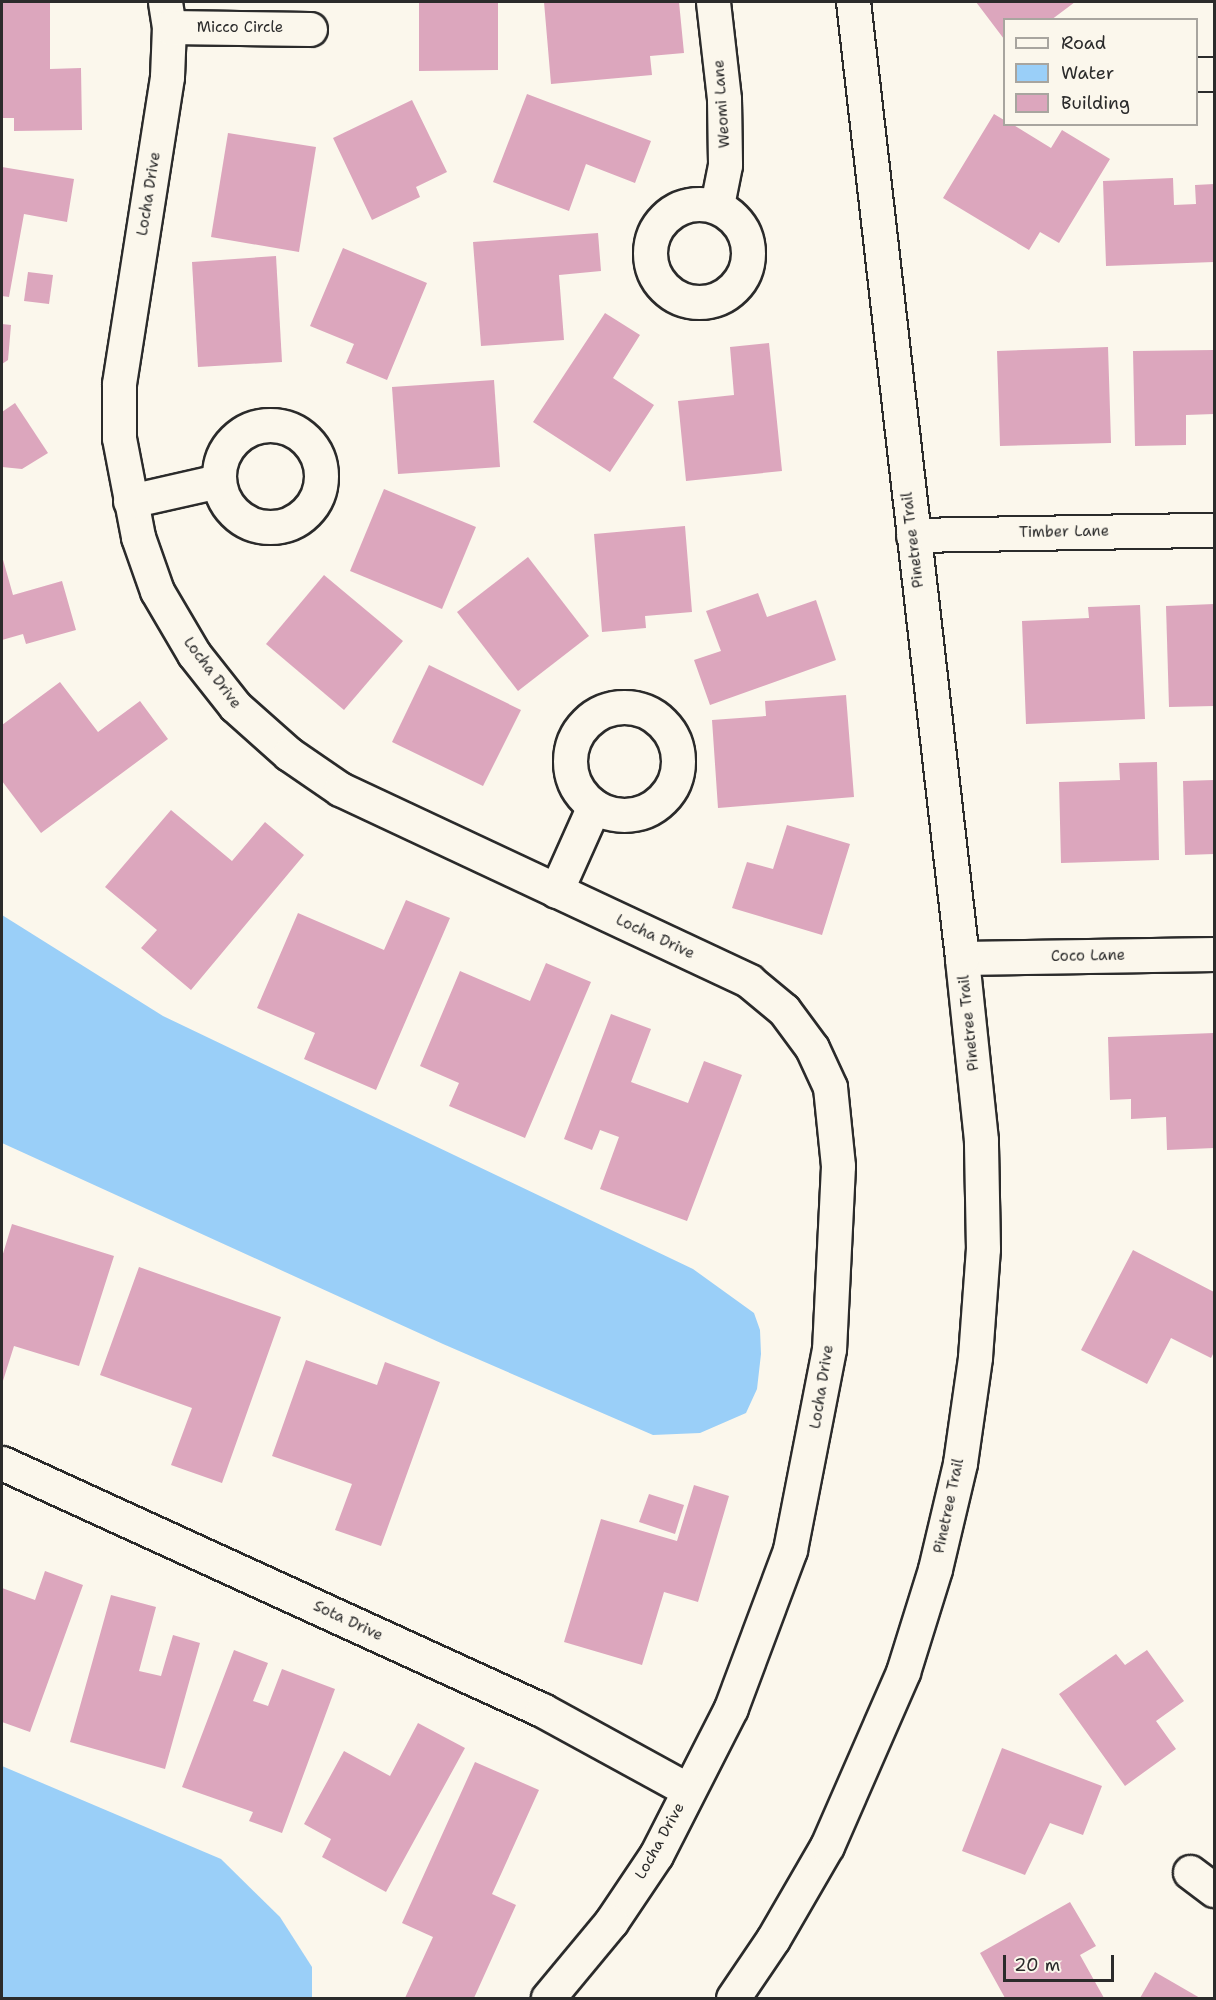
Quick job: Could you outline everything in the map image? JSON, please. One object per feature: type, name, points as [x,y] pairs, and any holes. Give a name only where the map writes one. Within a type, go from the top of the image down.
[{"type":"street","name":"Weomi Lane","points":[[713,2],[724,121],[725,165],[717,205]]},
{"type":"street","name":"Pinetree Trail","points":[[738,1997],[827,1845],[862,1772],[903,1672],[935,1569],[960,1463],[975,1357],[982,1248],[981,1140],[853,2]]},
{"type":"street","name":"Micco Circle","points":[[167,14],[310,28]]},
{"type":"street","name":"Locha Drive","points":[[167,14],[167,77],[119,384],[119,438],[130,501],[157,591],[194,654],[235,706],[289,754],[340,789],[749,981],[784,1010],[812,1048],[830,1087],[838,1166],[829,1349],[810,1461],[790,1550],[761,1635],[731,1708],[656,1855],[611,1922],[548,1998]]},
{"type":"street","points":[[1198,74],[1215,74]]},
{"type":"street","points":[[130,501],[218,481]]},
{"type":"street","name":"Timber Lane","points":[[913,535],[1215,530]]},
{"type":"street","points":[[556,891],[594,806]]},
{"type":"street","name":"Coco Lane","points":[[962,958],[1215,954]]},
{"type":"street","name":"Sota Drive","points":[[2,1463],[542,1710],[688,1790]]},
{"type":"water","points":[[2,915],[163,1016],[693,1269],[754,1313],[760,1330],[761,1354],[757,1389],[746,1413],[700,1433],[653,1435],[443,1344],[2,1143]]},
{"type":"water","points":[[2,1766],[221,1859],[280,1917],[312,1967],[312,1998],[2,1998]]},
{"type":"building","points":[[2,2],[50,2],[50,69],[81,68],[82,130],[14,131],[14,118],[2,118]]},
{"type":"building","points":[[419,2],[498,2],[498,70],[419,71]]},
{"type":"building","points":[[544,2],[679,2],[684,53],[650,56],[652,75],[551,84]]},
{"type":"building","points":[[976,2],[1075,2],[1054,18],[1003,18],[1003,38]]},
{"type":"building","points":[[527,94],[651,141],[635,183],[586,164],[569,211],[493,182]]},
{"type":"building","points":[[412,100],[447,172],[416,187],[420,197],[372,220],[333,138]]},
{"type":"building","points":[[994,114],[1003,119],[1003,126],[1015,126],[1051,148],[1062,130],[1110,159],[1059,243],[1040,232],[1029,250],[943,198]]},
{"type":"building","points":[[228,133],[316,147],[299,252],[211,237]]},
{"type":"building","points":[[2,167],[74,179],[67,222],[24,214],[9,297],[2,296]]},
{"type":"building","points":[[1173,178],[1174,205],[1196,204],[1195,185],[1214,184],[1214,262],[1106,266],[1103,181]]},
{"type":"building","points":[[598,233],[601,271],[559,275],[564,340],[481,346],[473,242]]},
{"type":"building","points":[[343,248],[427,283],[387,380],[346,363],[354,344],[310,326]]},
{"type":"building","points":[[276,256],[282,362],[198,367],[192,262]]},
{"type":"building","points":[[28,272],[53,275],[49,304],[24,301]]},
{"type":"building","points":[[605,313],[640,335],[613,378],[654,405],[610,472],[533,422]]},
{"type":"building","points":[[2,324],[11,325],[8,360],[2,364]]},
{"type":"building","points":[[769,343],[782,471],[686,481],[678,401],[734,395],[730,347]]},
{"type":"building","points":[[1108,347],[1111,443],[1000,446],[997,351]]},
{"type":"building","points":[[1214,350],[1214,414],[1186,415],[1186,445],[1135,446],[1133,351]]},
{"type":"building","points":[[494,380],[500,467],[398,474],[392,387]]},
{"type":"building","points":[[15,403],[48,453],[22,469],[2,467],[2,412]]},
{"type":"building","points":[[384,489],[476,527],[442,609],[350,571]]},
{"type":"building","points":[[685,526],[692,612],[645,616],[646,628],[602,632],[594,534]]},
{"type":"building","points":[[2,556],[13,595],[62,581],[76,630],[26,644],[23,634],[2,640]]},
{"type":"building","points":[[528,557],[589,636],[518,691],[457,612]]},
{"type":"building","points":[[324,575],[403,641],[344,710],[266,644]]},
{"type":"building","points":[[758,593],[767,617],[816,600],[836,660],[710,705],[694,660],[721,651],[706,611]]},
{"type":"building","points":[[1214,604],[1214,706],[1169,707],[1166,606]]},
{"type":"building","points":[[1140,605],[1145,719],[1026,724],[1022,621],[1089,618],[1088,607]]},
{"type":"building","points":[[429,665],[521,710],[483,786],[392,742]]},
{"type":"building","points":[[60,682],[98,732],[140,701],[168,739],[41,833],[2,781],[2,725]]},
{"type":"building","points":[[846,695],[854,797],[718,808],[712,720],[766,716],[765,701]]},
{"type":"building","points":[[1157,762],[1159,860],[1061,863],[1059,782],[1120,780],[1119,763]]},
{"type":"building","points":[[1214,780],[1214,854],[1185,855],[1183,781]]},
{"type":"building","points":[[171,810],[232,861],[265,822],[304,855],[191,990],[141,948],[157,930],[105,887]]},
{"type":"building","points":[[787,825],[850,844],[822,935],[732,908],[747,862],[773,869]]},
{"type":"building","points":[[406,900],[450,918],[376,1090],[304,1059],[315,1033],[257,1008],[298,913],[384,950]]},
{"type":"building","points":[[546,963],[591,982],[525,1138],[449,1106],[459,1083],[420,1066],[460,971],[530,1001]]},
{"type":"building","points":[[611,1014],[651,1029],[631,1082],[688,1103],[704,1061],[742,1075],[687,1221],[600,1189],[619,1137],[600,1130],[592,1150],[564,1139]]},
{"type":"building","points":[[1214,1033],[1214,1148],[1167,1150],[1166,1117],[1131,1119],[1131,1099],[1110,1100],[1108,1037]]},
{"type":"building","points":[[12,1224],[114,1256],[79,1366],[14,1346],[2,1384],[2,1257]]},
{"type":"building","points":[[1133,1250],[1214,1292],[1214,1352],[1211,1358],[1171,1338],[1147,1384],[1081,1350]]},
{"type":"building","points":[[139,1267],[281,1317],[222,1483],[171,1465],[192,1408],[100,1375]]},
{"type":"building","points":[[306,1360],[377,1385],[385,1362],[440,1382],[381,1546],[335,1530],[352,1484],[272,1456]]},
{"type":"building","points":[[694,1485],[729,1496],[698,1602],[664,1592],[642,1665],[564,1642],[601,1519],[677,1541]]},
{"type":"building","points":[[649,1494],[684,1505],[675,1534],[639,1522]]},
{"type":"building","points":[[45,1571],[83,1585],[30,1732],[2,1722],[2,1588],[35,1600]]},
{"type":"building","points":[[111,1595],[156,1607],[139,1671],[161,1676],[173,1635],[200,1643],[165,1769],[70,1742]]},
{"type":"building","points":[[234,1650],[268,1663],[253,1701],[268,1706],[282,1669],[335,1689],[282,1833],[249,1821],[253,1812],[182,1787]]},
{"type":"building","points":[[1147,1650],[1184,1701],[1156,1721],[1176,1749],[1125,1786],[1059,1694],[1116,1654],[1125,1665]]},
{"type":"building","points":[[418,1723],[465,1748],[386,1892],[322,1857],[331,1839],[304,1824],[344,1751],[390,1776]]},
{"type":"building","points":[[1002,1748],[1102,1786],[1083,1835],[1050,1823],[1025,1875],[962,1851]]},
{"type":"building","points":[[475,1762],[539,1790],[492,1894],[516,1905],[474,1998],[405,1998],[433,1937],[402,1923]]},
{"type":"building","points":[[1070,1902],[1096,1946],[1080,1955],[1104,1998],[1005,1998],[980,1953]]},
{"type":"building","points":[[1155,1972],[1200,1998],[1140,1998]]}]
